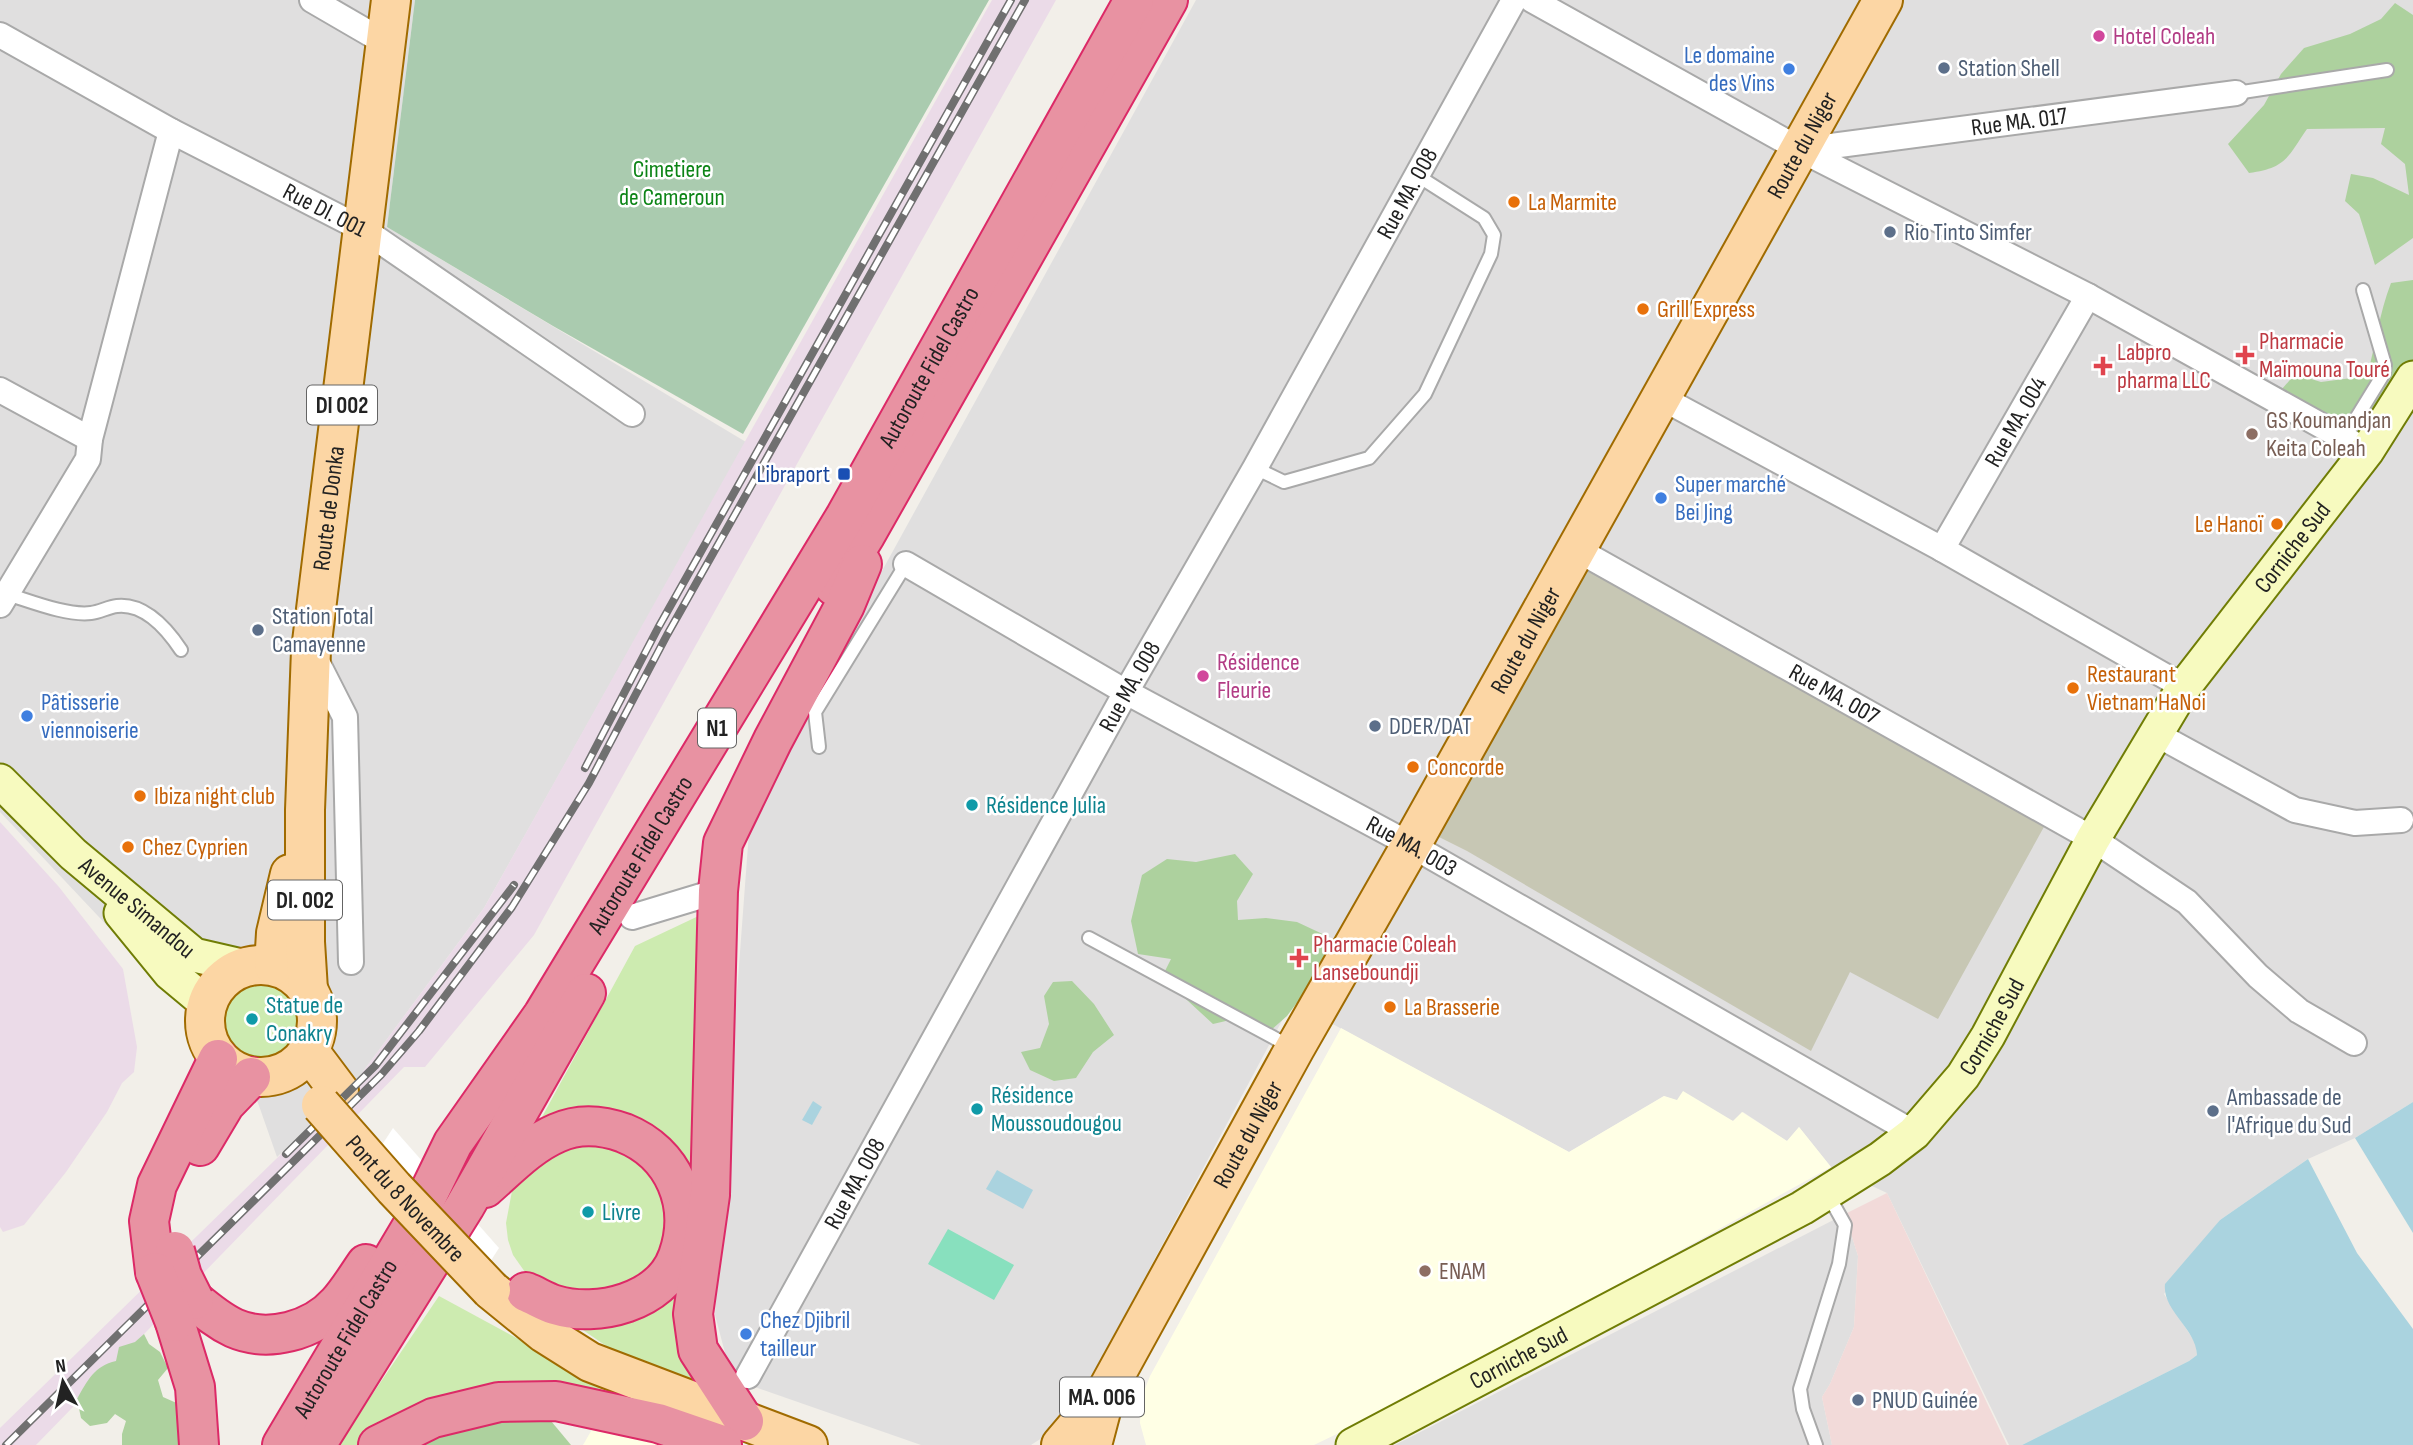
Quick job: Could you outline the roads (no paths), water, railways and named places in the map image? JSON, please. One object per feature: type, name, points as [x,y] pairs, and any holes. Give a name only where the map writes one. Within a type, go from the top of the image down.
[{"type":"highway","name":"Autoroute Fidel Castro","points":[[282,1445],[414,1223],[453,1143],[544,1014],[845,517],[1133,0]]},
{"type":"highway","name":"Autoroute Fidel Castro","points":[[316,1445],[465,1206],[573,1015],[859,546],[1168,0]]},
{"type":"highway","points":[[733,1433],[698,1350],[693,1314],[710,1195],[718,891],[723,843],[845,605],[899,475]]},
{"type":"highway","points":[[199,1445],[185,1311],[149,1221],[157,1185],[218,1059]]},
{"type":"highway","points":[[165,1261],[175,1203],[185,1174],[225,1104],[282,1067]]},
{"type":"highway","points":[[465,1206],[536,1144],[575,1127],[614,1129],[646,1143],[665,1161],[681,1191],[684,1224],[678,1257],[662,1281],[638,1298],[617,1307],[588,1310],[555,1305],[509,1286]]},
{"type":"highway","points":[[185,1311],[214,1317],[236,1329],[264,1334],[292,1332],[312,1323],[337,1304],[453,1143]]},
{"type":"highway","points":[[378,1445],[433,1418],[499,1402],[556,1401],[658,1423],[733,1433]]},
{"type":"main road","name":"Route de Donka","points":[[308,990],[305,942],[305,810],[311,650],[391,0]]},
{"type":"main road","name":"Route du Niger","points":[[1061,1445],[1106,1392],[1294,1048],[1411,845],[1883,0]]},
{"type":"main road","name":"Corniche Sud","points":[[1353,1445],[1802,1208],[1880,1159],[1914,1133],[1963,1076],[1988,1037],[2093,839],[2184,687],[2356,444],[2413,378]]},
{"type":"main road","name":"Avenue Simandou","points":[[0,781],[73,854],[194,955],[260,966]]},
{"type":"main road","name":"Route de Donka","points":[[260,966],[276,933],[305,810]]},
{"type":"main road","name":"Avenue Simandou","points":[[73,854],[170,973],[206,1003]]},
{"type":"main road","points":[[260,966],[287,971],[299,979],[308,990],[317,1010],[317,1031],[282,1067],[239,1074],[218,1059],[205,1033],[206,1003],[215,987],[229,974],[260,966]]},
{"type":"main road","name":"Pont du 8 Novembre","points":[[282,1067],[330,1098],[394,1188],[509,1286],[519,1315],[561,1345],[603,1368],[627,1375],[733,1433],[808,1445]]},
{"type":"main road","name":"Route du Niger","points":[[1091,1445],[1106,1392]]},
{"type":"street","points":[[312,0],[386,43]]},
{"type":"street","name":"Rue MA. 008","points":[[748,1376],[1126,692],[1255,468],[1514,0]]},
{"type":"street","points":[[1532,0],[1801,150],[2088,296],[2356,444]]},
{"type":"street","name":"Rue DI. 001","points":[[0,34],[171,131],[364,230],[632,414]]},
{"type":"street","name":"Rue MA. 017","points":[[1801,150],[2236,93]]},
{"type":"street","points":[[4,599],[88,459],[90,439],[171,131]]},
{"type":"street","name":"Rue MA. 004","points":[[1942,549],[2088,296]]},
{"type":"street","points":[[0,390],[90,439]]},
{"type":"street","points":[[1660,397],[1942,549],[2184,687]]},
{"type":"street","name":"Rue MA. 007","points":[[1576,550],[2093,839],[2187,902],[2258,976],[2299,1011],[2354,1044]]},
{"type":"street","name":"Rue MA. 003","points":[[906,564],[1126,692],[1411,845],[1914,1133]]},
{"type":"street","points":[[311,650],[345,718],[351,962]]},
{"type":"street","points":[[2156,734],[2295,810],[2355,823],[2401,820]]},
{"type":"street","points":[[632,917],[718,891]]},
{"type":"lane","points":[[2236,93],[2387,70]]},
{"type":"lane","points":[[1255,468],[1284,482],[1369,458],[1425,394],[1491,254],[1494,235],[1484,218],[1418,176]]},
{"type":"lane","points":[[2356,444],[2385,365],[2363,290]]},
{"type":"lane","points":[[819,747],[815,712],[906,564]]},
{"type":"lane","points":[[4,599],[76,612],[91,613],[119,605],[144,611],[174,639],[181,650]]},
{"type":"lane","points":[[1089,937],[1294,1048]]},
{"type":"lane","points":[[1816,1445],[1803,1409],[1800,1389],[1839,1265],[1845,1225],[1827,1192]]},
{"type":"water","points":[[813,1101],[822,1107],[812,1125],[802,1120]]},
{"type":"water","points":[[2413,1102],[2413,1233],[2355,1138]]},
{"type":"water","points":[[2308,1159],[2357,1253],[2413,1329],[2413,1445],[2022,1445],[2197,1355],[2191,1336],[2169,1303],[2165,1284],[2220,1220]]},
{"type":"water","points":[[997,1170],[1033,1190],[1023,1209],[986,1189]]},
{"type":"railway","points":[[585,768],[658,628],[1011,0]]},
{"type":"railway","points":[[6,1445],[381,1075],[419,1031],[512,907],[589,783],[667,635],[1025,0]]},
{"type":"railway","points":[[286,1154],[375,1066],[514,885]]},
{"type":"place","name":"Hotel Coleah","points":[[2099,36]]},
{"type":"place","name":"Station Shell","points":[[1944,68]]},
{"type":"place","name":"Le domaine des Vins","points":[[1789,69]]},
{"type":"place","name":"La Marmite","points":[[1514,202]]},
{"type":"place","name":"Rio Tinto Simfer","points":[[1890,232]]},
{"type":"place","name":"Grill Express","points":[[1643,309]]},
{"type":"place","name":"Pharmacie Maïmouna Touré","points":[[2245,355]]},
{"type":"place","name":"Labpro pharma LLC","points":[[2103,366]]},
{"type":"place","name":"GS Koumandjan Keita Coleah","points":[[2252,434]]},
{"type":"place","name":"Libraport","points":[[844,474]]},
{"type":"place","name":"Super marché Bei Jing","points":[[1661,498]]},
{"type":"place","name":"Le Hanoï","points":[[2277,524]]},
{"type":"place","name":"Station Total Camayenne","points":[[258,630]]},
{"type":"place","name":"Résidence Fleurie","points":[[1203,676]]},
{"type":"place","name":"Restaurant Vietnam HaNoi","points":[[2073,688]]},
{"type":"place","name":"Pâtisserie viennoiserie","points":[[27,716]]},
{"type":"place","name":"DDER/DAT","points":[[1375,726]]},
{"type":"place","name":"Concorde","points":[[1413,767]]},
{"type":"place","name":"Ibiza night club","points":[[140,796]]},
{"type":"place","name":"Résidence Julia","points":[[972,805]]},
{"type":"place","name":"Chez Cyprien","points":[[128,847]]},
{"type":"place","name":"Pharmacie Coleah Lanseboundji","points":[[1299,958]]},
{"type":"place","name":"La Brasserie","points":[[1390,1007]]},
{"type":"place","name":"Statue de Conakry","points":[[252,1019]]},
{"type":"place","name":"Résidence Moussoudougou","points":[[977,1109]]},
{"type":"place","name":"Ambassade de l'Afrique du Sud","points":[[2213,1111]]},
{"type":"place","name":"Livre","points":[[588,1212]]},
{"type":"place","name":"ENAM","points":[[1425,1271]]},
{"type":"place","name":"Chez Djibril tailleur","points":[[746,1334]]},
{"type":"place","name":"PNUD Guinée","points":[[1858,1400]]},
{"type":"park label","name":"Cimetiere de Cameroun","points":[[672,183]]}]
